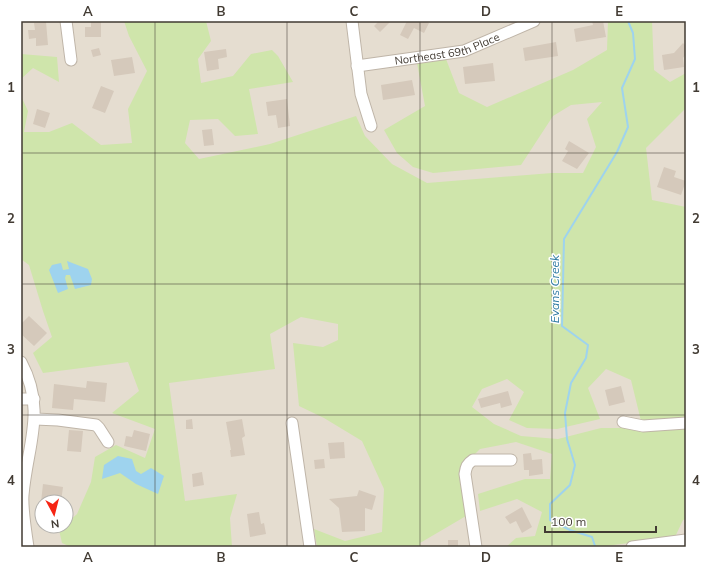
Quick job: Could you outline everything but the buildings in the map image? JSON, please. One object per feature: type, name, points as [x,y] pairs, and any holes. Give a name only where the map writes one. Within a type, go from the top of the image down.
[{"type":"street","points":[[66,21],[71,60]]},
{"type":"street","points":[[352,21],[361,94],[372,126]]},
{"type":"street","name":"Northeast 69th Place","points":[[357,66],[464,51],[534,21]]},
{"type":"street","points":[[21,363],[33,393],[35,419],[23,496],[28,547]]},
{"type":"street","points":[[21,399],[34,399]]},
{"type":"street","points":[[35,419],[58,420],[96,425],[108,442]]},
{"type":"street","points":[[623,422],[643,426],[686,423]]},
{"type":"street","points":[[292,423],[310,547]]},
{"type":"street","points":[[476,547],[465,474],[468,463],[473,460],[511,460]]},
{"type":"street","points":[[632,547],[686,540]]},
{"type":"shaded area","points":[[21,21],[686,21],[686,547],[21,547]]},
{"type":"green space","points":[[124,21],[206,21],[211,41],[198,59],[201,83],[233,76],[251,54],[272,50],[278,56],[293,82],[249,89],[258,134],[235,136],[218,119],[190,120],[185,143],[199,159],[270,144],[356,116],[365,136],[392,164],[427,183],[552,173],[583,173],[596,147],[587,119],[602,102],[571,105],[553,116],[521,165],[433,173],[413,167],[397,153],[384,130],[425,106],[417,63],[446,59],[459,93],[487,107],[573,70],[607,50],[608,21],[652,21],[654,70],[670,82],[686,73],[686,108],[646,148],[652,200],[686,207],[686,418],[641,421],[631,380],[606,369],[588,388],[600,419],[557,429],[527,428],[509,420],[524,392],[507,379],[482,389],[472,407],[494,424],[521,436],[558,439],[601,428],[624,428],[642,432],[686,428],[686,519],[683,520],[675,537],[598,547],[506,547],[516,538],[535,536],[542,512],[517,499],[480,511],[478,494],[525,479],[550,479],[552,454],[516,442],[480,449],[460,469],[466,516],[420,543],[421,547],[317,547],[314,529],[345,541],[382,532],[384,489],[362,441],[324,418],[299,406],[293,343],[323,347],[338,340],[338,324],[301,317],[270,334],[275,369],[169,383],[185,501],[237,494],[230,518],[232,547],[71,547],[62,543],[60,534],[74,534],[74,517],[77,514],[91,482],[95,457],[116,445],[145,458],[155,429],[112,413],[139,391],[128,362],[43,373],[33,353],[52,337],[29,265],[21,259],[21,96],[28,111],[24,132],[49,132],[72,123],[101,145],[132,143],[128,109],[147,71],[129,36]]},
{"type":"green space","points":[[21,54],[57,57],[59,82],[33,68],[21,79]]},
{"type":"water","points":[[67,261],[88,269],[92,279],[91,285],[75,289],[70,275],[66,275],[65,278],[68,289],[58,293],[49,270],[52,265],[61,263],[63,270],[69,269]]},
{"type":"water","points":[[118,456],[132,459],[136,471],[141,474],[151,468],[164,476],[158,494],[136,484],[120,473],[102,479],[104,465]]},
{"type":"waterway","name":"Evans Creek","points":[[595,546],[592,537],[570,530],[550,520],[550,504],[570,485],[575,465],[567,439],[565,413],[571,383],[586,358],[588,345],[562,326],[564,239],[617,152],[628,127],[622,88],[635,59],[633,33],[628,21]]}]
